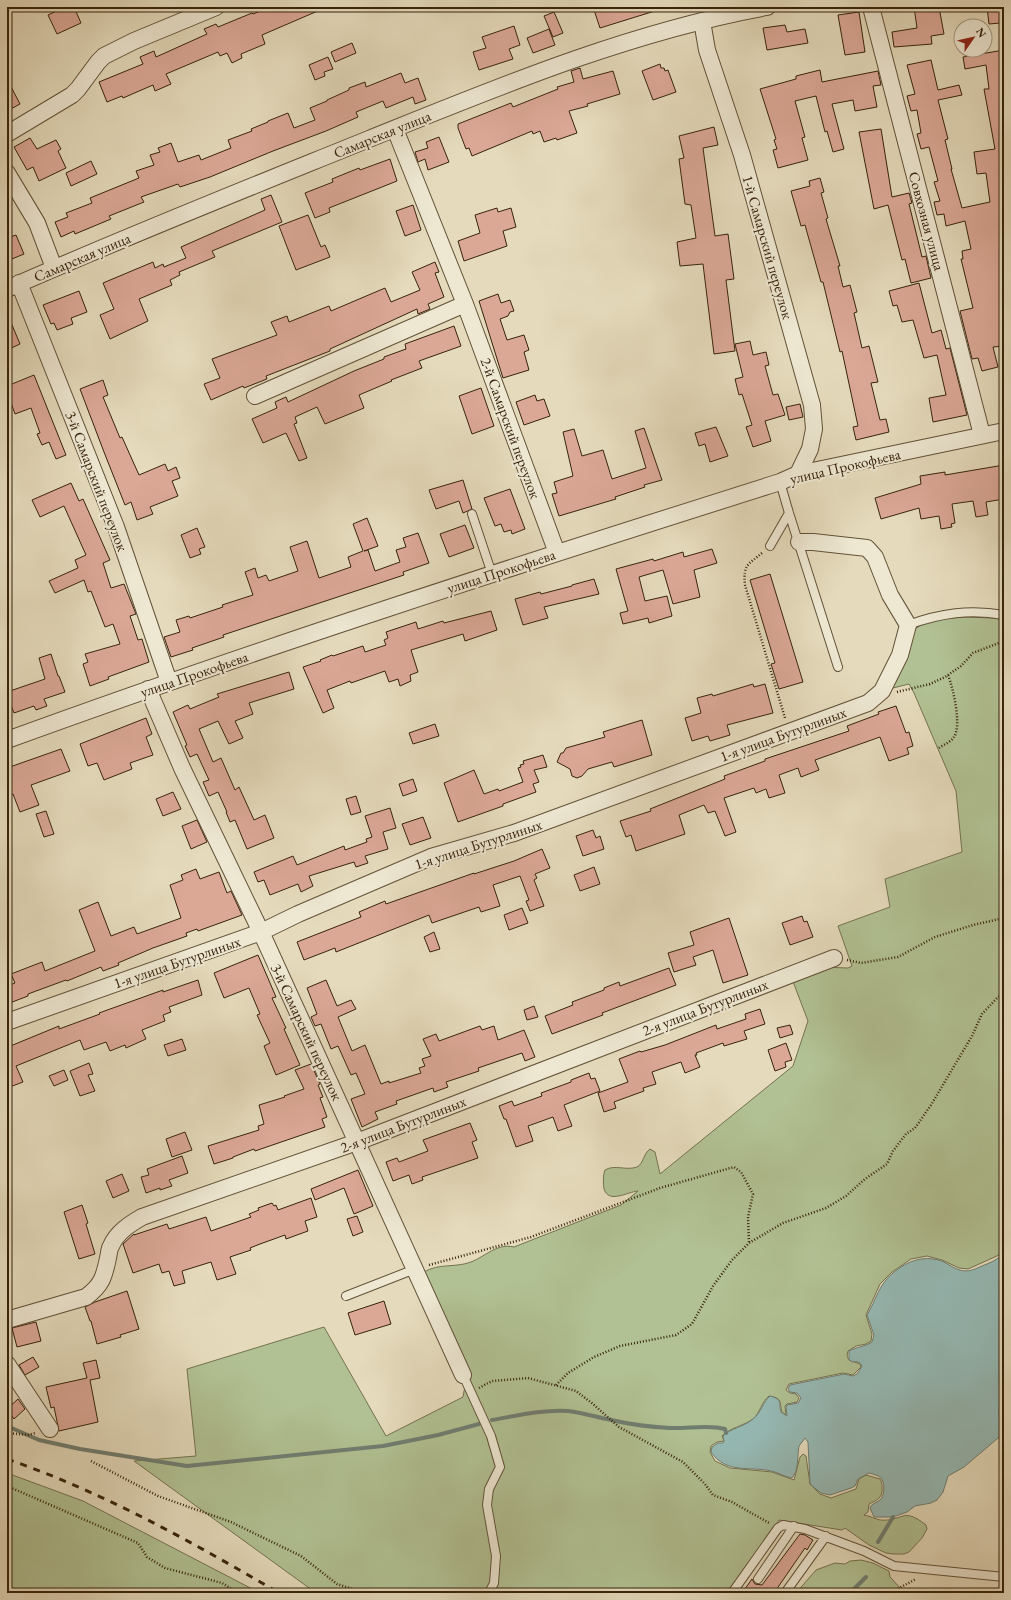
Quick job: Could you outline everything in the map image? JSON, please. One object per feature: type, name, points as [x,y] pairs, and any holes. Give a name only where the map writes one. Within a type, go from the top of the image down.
[{"type":"street","points":[[7,134],[72,95],[104,56],[134,41],[216,7]]},
{"type":"street","name":"Самарская улица","points":[[13,286],[164,222],[395,129],[576,59],[702,21],[767,7]]},
{"type":"street","name":"Совхозная улица","points":[[871,7],[982,435]]},
{"type":"street","name":"1-й Самарский переулок","points":[[702,21],[707,50],[742,155],[812,405],[814,429],[810,449],[798,474]]},
{"type":"street","name":"2-й Самарский переулок","points":[[395,129],[465,304],[557,553]]},
{"type":"street","points":[[7,173],[37,223],[54,268]]},
{"type":"street","name":"3-й Самарский переулок","points":[[13,286],[116,527],[169,682]]},
{"type":"street","points":[[255,396],[465,304]]},
{"type":"street","name":"улица Прокофьева","points":[[7,740],[148,689],[492,574],[780,482],[798,474],[1004,431]]},
{"type":"street","points":[[798,542],[813,542],[867,548],[875,557],[890,595],[908,625]]},
{"type":"street","name":"1-я улица Бутурлиных","points":[[7,1022],[261,932],[298,914],[431,858],[514,833],[868,703],[882,691],[900,654],[908,625]]},
{"type":"street","name":"3-й Самарский переулок","points":[[148,689],[182,768],[261,932],[463,1375]]},
{"type":"street","name":"2-я улица Бутурлиных","points":[[7,1320],[86,1297],[96,1290],[101,1283],[105,1272],[111,1246],[119,1233],[142,1217],[357,1142],[834,958]]},
{"type":"street","points":[[7,1364],[50,1429]]},
{"type":"lane","points":[[780,482],[838,667]]},
{"type":"lane","points":[[770,546],[789,513]]},
{"type":"lane","points":[[472,514],[492,574]]},
{"type":"lane","points":[[908,625],[946,614],[986,612],[1004,615]]},
{"type":"lane","points":[[346,1296],[415,1269]]},
{"type":"lane","points":[[463,1375],[491,1436],[500,1467],[489,1489],[487,1505],[496,1556],[494,1583],[489,1593]]},
{"type":"lane","points":[[732,1593],[778,1528],[783,1525],[794,1526],[826,1536],[864,1551],[894,1566],[1004,1577]]},
{"type":"lane","points":[[758,1579],[794,1526]]},
{"type":"lane","points":[[785,1593],[826,1536]]},
{"type":"path","points":[[770,546],[746,567],[744,573],[745,585],[790,732]]},
{"type":"path","points":[[894,694],[907,689],[930,684],[948,675],[961,666],[973,652],[1004,641]]},
{"type":"path","points":[[939,748],[953,739],[958,727],[954,691],[948,675]]},
{"type":"path","points":[[834,958],[861,963],[898,957],[935,937],[973,925],[1004,918]]},
{"type":"path","points":[[556,1385],[568,1373],[594,1357],[620,1346],[676,1335],[686,1329],[692,1324],[713,1286],[732,1260],[749,1243],[783,1223],[826,1208],[846,1196],[865,1179],[887,1164],[893,1151],[906,1134],[915,1128],[931,1105],[972,1036],[982,1014],[998,997],[1004,995]]},
{"type":"path","points":[[415,1269],[531,1237],[660,1188],[734,1167],[741,1172],[753,1194],[750,1201],[748,1217],[749,1243]]},
{"type":"path","points":[[471,1392],[492,1381],[528,1378],[576,1391],[619,1427],[683,1462],[705,1484],[713,1495],[732,1502],[778,1528]]},
{"type":"path","points":[[7,1433],[28,1435],[50,1429]]},
{"type":"path","points":[[91,1461],[158,1496],[231,1522],[301,1556],[337,1584],[366,1593]]},
{"type":"path","points":[[7,1486],[138,1543],[146,1557],[165,1568],[222,1583],[238,1593]]},
{"type":"path","points":[[890,1593],[932,1571]]},
{"type":"green space","points":[[962,617],[994,618],[1004,620],[1004,1247],[999,1255],[968,1269],[959,1268],[942,1260],[927,1256],[911,1259],[892,1272],[880,1284],[866,1315],[872,1334],[871,1341],[866,1344],[856,1346],[848,1351],[847,1356],[849,1360],[860,1364],[861,1367],[853,1375],[843,1373],[789,1384],[786,1390],[790,1393],[796,1394],[799,1398],[797,1402],[787,1404],[785,1406],[786,1415],[782,1412],[780,1401],[777,1398],[769,1396],[753,1419],[725,1433],[722,1436],[724,1441],[717,1442],[711,1446],[710,1452],[715,1461],[730,1468],[772,1472],[794,1480],[800,1457],[803,1454],[806,1456],[810,1484],[820,1494],[831,1498],[856,1489],[859,1479],[866,1475],[880,1479],[882,1484],[882,1494],[877,1500],[869,1504],[868,1512],[864,1515],[880,1520],[912,1516],[926,1525],[927,1529],[922,1538],[909,1552],[904,1554],[886,1553],[869,1545],[845,1528],[842,1530],[779,1520],[727,1593],[316,1593],[134,1461],[196,1456],[187,1369],[324,1327],[386,1436],[463,1397],[467,1374],[424,1272],[435,1267],[459,1265],[471,1262],[497,1248],[508,1246],[514,1247],[621,1205],[638,1191],[619,1196],[610,1196],[604,1189],[603,1179],[605,1170],[609,1168],[637,1167],[650,1149],[655,1152],[660,1174],[793,1066],[808,1021],[792,979],[821,967],[848,968],[852,966],[838,926],[890,907],[885,879],[962,852],[956,791],[914,693],[909,684],[889,689],[912,632],[922,624],[942,619]]},
{"type":"green space","points":[[7,1473],[83,1501],[260,1593],[7,1593]]},
{"type":"green space","points":[[861,1560],[873,1563],[889,1571],[890,1577],[903,1591],[903,1593],[796,1593],[816,1570],[835,1563],[845,1564],[850,1561]]},
{"type":"water","points":[[1004,1252],[1004,1433],[964,1467],[948,1476],[943,1492],[937,1500],[931,1503],[915,1506],[907,1512],[893,1517],[874,1517],[870,1508],[882,1498],[884,1486],[881,1478],[877,1475],[869,1473],[858,1479],[855,1486],[851,1488],[830,1495],[821,1493],[810,1483],[808,1442],[805,1438],[799,1446],[797,1467],[792,1478],[776,1472],[738,1468],[724,1464],[711,1452],[712,1447],[718,1443],[723,1443],[723,1436],[726,1433],[746,1424],[756,1417],[770,1396],[779,1400],[781,1412],[787,1416],[787,1405],[798,1403],[801,1398],[797,1393],[790,1392],[788,1389],[790,1385],[844,1374],[853,1376],[857,1374],[862,1366],[858,1362],[849,1360],[849,1351],[872,1342],[874,1335],[867,1315],[884,1282],[898,1269],[910,1262],[930,1259],[944,1262],[960,1270],[969,1271],[994,1260],[1001,1256]]},
{"type":"building","points":[[65,7],[74,7],[81,23],[57,34],[48,15]]},
{"type":"building","points":[[270,7],[327,7],[262,35],[265,44],[241,54],[242,58],[232,63],[227,53],[220,56],[218,52],[166,74],[171,84],[155,91],[153,85],[123,98],[122,96],[107,102],[99,82],[143,64],[140,57],[154,51],[156,57],[207,34],[204,29],[216,24],[218,27]]},
{"type":"building","points":[[593,7],[658,7],[658,10],[600,28]]},
{"type":"building","points":[[914,7],[939,7],[944,34],[931,36],[932,44],[894,47],[892,32],[917,28]]},
{"type":"building","points":[[987,7],[1004,7],[1004,19],[999,19],[1000,23],[993,24],[993,18],[988,18]]},
{"type":"building","points":[[554,12],[563,33],[553,37],[544,16]]},
{"type":"building","points":[[859,12],[865,52],[845,55],[838,15]]},
{"type":"building","points":[[785,25],[787,32],[805,29],[808,43],[767,50],[763,28]]},
{"type":"building","points":[[514,26],[520,45],[509,49],[513,59],[479,70],[473,52],[486,48],[482,37]]},
{"type":"building","points":[[549,29],[555,45],[533,53],[527,38]]},
{"type":"building","points":[[352,43],[356,53],[335,62],[331,52]]},
{"type":"building","points":[[1004,50],[1004,165],[1002,165],[1004,178],[1004,346],[993,347],[998,367],[982,371],[978,358],[972,359],[960,311],[973,308],[961,259],[963,259],[962,251],[971,249],[965,221],[946,226],[944,214],[937,215],[934,202],[940,201],[934,182],[938,181],[929,147],[921,149],[917,134],[921,133],[917,110],[911,111],[907,96],[915,94],[907,65],[931,60],[938,90],[959,85],[962,95],[938,100],[948,139],[945,140],[951,169],[962,208],[990,202],[986,173],[977,174],[974,152],[995,149],[984,89],[989,89],[986,65],[965,69],[963,58],[993,58],[993,52]]},
{"type":"building","points":[[328,57],[333,69],[324,72],[325,76],[315,80],[309,65]]},
{"type":"building","points":[[660,64],[661,68],[664,68],[665,71],[668,70],[676,92],[653,100],[642,71]]},
{"type":"building","points":[[580,68],[583,79],[613,71],[620,94],[587,104],[588,106],[569,111],[577,133],[557,140],[556,138],[544,142],[540,131],[533,134],[532,131],[472,156],[469,148],[466,149],[458,128],[458,124],[511,103],[513,107],[558,89],[557,87],[574,82],[571,71]]},
{"type":"building","points":[[820,70],[822,82],[878,71],[881,85],[873,86],[877,107],[855,111],[853,100],[832,104],[844,149],[833,152],[827,131],[825,132],[816,96],[795,101],[805,137],[802,138],[808,160],[778,168],[773,150],[777,149],[774,140],[776,139],[760,89],[796,79],[796,76]]},
{"type":"building","points":[[401,73],[405,83],[418,78],[426,100],[415,104],[413,97],[386,108],[383,101],[356,112],[358,117],[326,131],[210,177],[180,187],[178,184],[141,197],[144,202],[109,216],[111,219],[75,234],[74,231],[61,237],[55,222],[68,217],[66,213],[92,203],[90,198],[139,178],[136,171],[154,165],[150,155],[160,152],[158,148],[171,143],[178,162],[199,155],[201,160],[231,148],[228,140],[252,131],[251,129],[268,121],[288,113],[294,128],[315,120],[310,108],[349,90],[349,88],[365,82],[366,87]]},
{"type":"building","points":[[7,79],[20,104],[7,111]]},
{"type":"building","points":[[714,127],[718,145],[703,148],[715,236],[728,234],[734,279],[726,280],[735,351],[714,354],[703,264],[680,266],[677,242],[696,238],[691,205],[685,204],[679,159],[684,158],[679,136]]},
{"type":"building","points":[[881,129],[892,197],[909,193],[912,203],[909,204],[922,257],[926,256],[931,278],[911,283],[905,259],[902,260],[888,205],[874,209],[859,132]]},
{"type":"building","points":[[439,137],[449,162],[428,170],[425,159],[418,162],[415,152],[428,148],[426,142]]},
{"type":"building","points":[[30,138],[37,149],[56,140],[61,149],[58,151],[66,168],[39,181],[33,167],[27,170],[14,147]]},
{"type":"building","points":[[390,159],[397,181],[329,208],[330,212],[315,218],[305,193],[333,182],[332,179],[359,168],[360,170]]},
{"type":"building","points":[[91,161],[97,174],[71,186],[66,173]]},
{"type":"building","points":[[820,178],[824,192],[821,193],[828,218],[826,219],[840,266],[838,266],[843,287],[850,285],[857,312],[854,313],[862,348],[869,346],[878,382],[871,383],[880,420],[886,419],[889,432],[856,440],[853,427],[858,426],[842,351],[840,352],[823,282],[821,282],[805,225],[801,226],[791,191],[810,186],[809,181]]},
{"type":"building","points":[[271,195],[282,222],[212,251],[215,257],[179,272],[180,275],[170,280],[172,285],[139,299],[148,321],[110,339],[100,315],[114,309],[103,283],[153,262],[155,268],[163,264],[164,267],[186,258],[181,247],[265,210],[261,199]]},
{"type":"building","points":[[413,205],[421,230],[405,236],[396,211]]},
{"type":"building","points":[[497,208],[498,212],[511,208],[516,227],[503,231],[507,246],[464,261],[458,241],[480,233],[475,215]]},
{"type":"building","points":[[308,215],[321,247],[325,245],[330,257],[296,270],[279,226]]},
{"type":"building","points":[[16,235],[24,254],[7,261],[7,238]]},
{"type":"building","points":[[435,262],[439,272],[435,273],[444,297],[428,304],[430,309],[418,314],[417,309],[330,349],[330,351],[266,376],[267,379],[244,388],[243,386],[211,400],[204,384],[220,378],[212,359],[277,335],[271,322],[287,316],[289,322],[329,306],[331,311],[385,288],[391,302],[420,290],[412,272]]},
{"type":"building","points":[[919,283],[932,333],[941,330],[946,349],[950,348],[967,415],[933,422],[929,398],[946,395],[937,355],[924,358],[913,320],[902,322],[897,305],[893,306],[889,291]]},
{"type":"building","points":[[79,291],[87,312],[71,318],[73,324],[57,330],[54,323],[51,324],[43,305]]},
{"type":"building","points":[[498,294],[501,303],[510,300],[514,311],[510,312],[508,316],[500,319],[507,340],[524,335],[529,350],[524,352],[529,370],[503,378],[479,301]]},
{"type":"building","points":[[7,313],[20,344],[7,350]]},
{"type":"building","points":[[454,326],[461,346],[419,361],[422,368],[359,395],[364,408],[325,424],[317,407],[295,417],[297,423],[294,424],[307,458],[299,461],[286,433],[263,443],[252,419],[277,408],[275,402],[286,397],[288,402],[354,371],[384,359],[384,357],[406,349],[405,344]]},
{"type":"building","points":[[750,341],[753,355],[766,352],[769,365],[765,366],[773,395],[778,394],[785,415],[765,421],[771,441],[753,447],[746,427],[752,425],[742,394],[739,395],[735,379],[743,377],[735,344]]},
{"type":"building","points":[[34,375],[66,455],[56,459],[49,442],[42,445],[37,434],[40,433],[31,408],[15,414],[7,392],[7,386]]},
{"type":"building","points":[[103,380],[108,395],[103,397],[120,438],[122,437],[139,475],[165,464],[168,471],[176,467],[180,478],[172,481],[178,496],[150,507],[153,514],[137,520],[131,502],[125,505],[80,389]]},
{"type":"building","points":[[481,388],[494,426],[472,434],[459,396]]},
{"type":"building","points":[[535,395],[537,401],[544,399],[550,416],[524,425],[516,402]]},
{"type":"building","points":[[800,404],[803,417],[789,420],[786,407]]},
{"type":"building","points":[[716,427],[728,456],[710,462],[705,444],[699,446],[695,433]]},
{"type":"building","points":[[644,428],[662,480],[644,485],[645,487],[615,497],[616,499],[559,516],[552,494],[557,493],[554,482],[573,476],[563,432],[574,429],[582,456],[603,450],[612,479],[646,468],[635,431]]},
{"type":"building","points":[[1004,465],[1004,499],[986,502],[988,515],[976,517],[973,501],[952,504],[955,523],[951,524],[952,527],[941,529],[939,516],[921,519],[919,508],[881,519],[875,498],[921,484],[920,476],[945,472],[945,475]]},
{"type":"building","points":[[463,480],[472,509],[463,513],[459,501],[436,509],[429,490]]},
{"type":"building","points":[[71,483],[79,501],[83,499],[110,560],[103,563],[111,588],[124,584],[136,614],[130,616],[138,640],[142,639],[149,662],[108,677],[109,679],[90,686],[83,664],[88,662],[85,654],[120,644],[113,624],[105,627],[91,591],[88,592],[84,580],[55,593],[49,581],[78,568],[75,560],[86,555],[64,506],[40,517],[32,500]]},
{"type":"building","points":[[510,489],[525,529],[512,534],[511,530],[504,532],[501,524],[495,526],[484,498]]},
{"type":"building","points":[[367,518],[378,546],[364,551],[368,550],[375,571],[400,562],[396,550],[406,547],[403,538],[418,533],[429,563],[403,572],[404,575],[223,635],[224,637],[192,648],[193,650],[171,657],[164,637],[180,632],[176,620],[189,616],[190,618],[223,607],[222,605],[253,595],[245,572],[255,568],[258,578],[266,575],[269,581],[298,571],[290,547],[307,541],[319,578],[351,567],[348,557],[363,551],[353,524]]},
{"type":"building","points":[[465,525],[474,548],[449,557],[440,534]]},
{"type":"building","points":[[197,528],[205,547],[199,549],[201,554],[190,558],[181,535]]},
{"type":"building","points":[[712,549],[717,563],[694,570],[700,597],[673,604],[663,570],[639,577],[645,601],[667,596],[672,616],[649,623],[648,618],[623,624],[620,613],[628,611],[616,569],[653,559],[654,561],[683,552],[684,557]]},
{"type":"building","points":[[770,574],[803,682],[779,689],[771,664],[775,663],[750,580]]},
{"type":"building","points":[[594,579],[599,594],[544,607],[548,618],[523,625],[515,599],[540,592],[541,594]]},
{"type":"building","points":[[491,611],[497,630],[465,641],[463,634],[411,650],[418,672],[410,675],[411,681],[400,686],[398,679],[389,682],[385,671],[351,683],[350,681],[327,690],[334,708],[323,713],[303,667],[321,661],[320,660],[332,655],[333,656],[363,646],[365,652],[386,645],[384,640],[388,638],[386,632],[416,622],[418,629],[443,621],[444,623]]},
{"type":"building","points":[[51,654],[65,692],[44,699],[47,706],[36,710],[34,706],[14,713],[10,703],[7,704],[7,692],[45,679],[39,658]]},
{"type":"building","points":[[289,672],[294,689],[249,703],[253,714],[235,721],[243,738],[229,744],[218,721],[199,729],[213,762],[221,758],[235,790],[239,787],[254,820],[265,815],[274,838],[247,849],[235,820],[230,822],[218,792],[209,796],[203,782],[209,780],[197,754],[190,757],[185,746],[187,745],[173,712],[188,705],[190,709],[219,697],[217,694]]},
{"type":"building","points":[[753,684],[754,687],[765,684],[773,713],[727,725],[730,735],[710,741],[708,736],[692,741],[685,718],[701,713],[697,698],[712,694],[713,696]]},
{"type":"building","points":[[896,706],[906,733],[909,732],[913,746],[907,748],[909,754],[889,761],[880,737],[815,760],[819,770],[801,777],[798,768],[779,775],[785,793],[769,798],[766,789],[756,793],[754,788],[724,798],[736,832],[725,836],[715,811],[708,813],[704,805],[679,815],[685,834],[636,851],[631,835],[626,837],[620,821],[651,811],[650,809],[725,779],[724,776],[765,761],[765,759],[849,731],[847,726],[879,714],[878,712]]},
{"type":"building","points":[[146,718],[152,734],[146,737],[153,755],[130,763],[132,769],[104,780],[97,763],[88,766],[80,744]]},
{"type":"building","points":[[642,720],[652,755],[614,767],[612,762],[588,769],[582,776],[577,778],[572,776],[570,769],[557,762],[561,753],[563,753],[566,748],[605,737],[603,732]]},
{"type":"building","points":[[435,724],[439,736],[413,744],[409,733]]},
{"type":"building","points":[[61,749],[70,771],[31,785],[39,805],[20,812],[13,794],[7,796],[7,768]]},
{"type":"building","points":[[543,755],[547,767],[534,770],[539,782],[533,784],[536,792],[503,804],[503,806],[458,822],[444,783],[474,770],[484,794],[498,789],[499,791],[523,782],[518,768],[521,767],[520,765],[524,764],[523,761]]},
{"type":"building","points":[[413,779],[417,791],[403,796],[399,784]]},
{"type":"building","points":[[173,792],[181,809],[163,816],[156,799]]},
{"type":"building","points":[[356,796],[361,812],[351,815],[346,799]]},
{"type":"building","points":[[390,808],[396,828],[383,832],[388,849],[365,856],[368,863],[356,867],[354,862],[309,876],[313,886],[301,892],[298,884],[270,895],[264,880],[258,882],[254,872],[293,856],[297,865],[344,846],[345,850],[367,842],[366,839],[372,837],[365,816]]},
{"type":"building","points":[[46,811],[54,834],[44,837],[36,814]]},
{"type":"building","points":[[423,817],[431,838],[410,845],[402,824]]},
{"type":"building","points":[[197,820],[207,842],[191,849],[182,826]]},
{"type":"building","points":[[593,830],[596,838],[600,836],[604,849],[583,856],[576,836]]},
{"type":"building","points":[[542,849],[550,868],[535,874],[537,878],[534,880],[544,906],[530,911],[526,901],[529,900],[520,876],[493,885],[500,906],[481,912],[479,907],[432,923],[429,915],[336,952],[335,948],[304,960],[297,942],[361,917],[359,912],[385,901],[386,904],[474,873],[514,861]]},
{"type":"building","points":[[594,867],[600,884],[580,891],[574,875]]},
{"type":"building","points":[[196,869],[200,879],[219,872],[227,893],[231,891],[242,915],[198,931],[197,929],[186,933],[187,936],[153,948],[118,963],[119,965],[103,971],[101,967],[67,981],[66,980],[28,994],[28,996],[7,1004],[7,986],[15,983],[11,974],[42,962],[45,971],[95,951],[79,910],[98,902],[111,936],[134,927],[137,934],[181,918],[170,885],[183,880],[181,875]]},
{"type":"building","points":[[522,908],[528,923],[509,930],[504,915]]},
{"type":"building","points":[[802,916],[804,922],[807,921],[813,937],[790,945],[782,923]]},
{"type":"building","points":[[729,918],[748,975],[723,983],[713,950],[693,957],[696,965],[674,972],[668,953],[694,945],[690,932]]},
{"type":"building","points":[[434,932],[440,949],[430,952],[424,937]]},
{"type":"building","points":[[258,955],[276,997],[272,998],[286,1028],[284,1029],[300,1065],[276,1075],[264,1046],[270,1043],[257,1015],[260,1014],[249,988],[224,998],[214,973]]},
{"type":"building","points":[[669,968],[676,985],[552,1034],[545,1016],[573,1005],[572,1002],[604,990],[604,988],[619,982],[620,986]]},
{"type":"building","points":[[198,980],[202,995],[169,1007],[171,1012],[163,1015],[165,1021],[142,1030],[146,1039],[126,1048],[125,1045],[110,1051],[106,1042],[84,1050],[80,1040],[16,1066],[23,1082],[7,1088],[7,1045],[8,1047],[59,1026],[59,1029],[163,990],[163,992]]},
{"type":"building","points":[[326,980],[337,1006],[351,1000],[356,1009],[338,1017],[352,1051],[365,1045],[381,1084],[421,1073],[419,1068],[425,1066],[422,1059],[431,1056],[423,1039],[436,1034],[439,1041],[480,1026],[482,1030],[494,1026],[498,1040],[524,1030],[535,1057],[525,1061],[522,1053],[478,1068],[479,1071],[446,1082],[448,1087],[434,1092],[433,1088],[396,1101],[397,1104],[375,1112],[378,1119],[362,1127],[351,1099],[365,1094],[356,1073],[351,1075],[338,1046],[331,1049],[321,1024],[315,1026],[311,1017],[317,1014],[307,988]]},
{"type":"building","points":[[534,1006],[538,1017],[527,1020],[524,1010]]},
{"type":"building","points":[[760,1009],[765,1024],[744,1031],[747,1039],[724,1046],[723,1043],[696,1053],[697,1055],[695,1055],[700,1067],[685,1073],[681,1062],[652,1072],[656,1084],[643,1088],[644,1091],[614,1102],[616,1108],[604,1112],[598,1093],[628,1082],[619,1059],[640,1051],[641,1052],[665,1045],[716,1025],[717,1029],[746,1019],[745,1014]]},
{"type":"building","points":[[790,1025],[793,1034],[780,1038],[777,1028]]},
{"type":"building","points":[[182,1039],[186,1050],[168,1056],[164,1045]]},
{"type":"building","points":[[786,1043],[792,1060],[785,1062],[786,1067],[775,1071],[768,1050]]},
{"type":"building","points":[[89,1063],[93,1074],[88,1075],[95,1091],[80,1096],[70,1071]]},
{"type":"building","points":[[311,1064],[320,1084],[318,1085],[323,1097],[320,1098],[327,1117],[322,1119],[325,1127],[255,1151],[254,1149],[214,1164],[208,1146],[259,1130],[258,1126],[264,1124],[259,1105],[304,1089],[295,1070]]},
{"type":"building","points":[[64,1070],[68,1080],[54,1086],[49,1076]]},
{"type":"building","points":[[589,1073],[591,1079],[595,1078],[600,1091],[564,1105],[572,1126],[558,1131],[553,1117],[528,1126],[533,1141],[516,1147],[506,1119],[504,1119],[499,1106],[512,1101],[514,1106],[542,1096],[541,1093],[571,1082],[571,1080]]},
{"type":"building","points":[[470,1123],[477,1140],[472,1142],[478,1158],[422,1177],[423,1180],[412,1184],[409,1175],[393,1181],[386,1162],[397,1158],[399,1162],[428,1151],[423,1140]]},
{"type":"building","points":[[185,1132],[192,1150],[172,1157],[166,1139]]},
{"type":"building","points":[[182,1156],[188,1173],[169,1180],[172,1186],[146,1193],[141,1177],[149,1175],[147,1169]]},
{"type":"building","points":[[358,1170],[373,1206],[354,1214],[344,1188],[315,1200],[311,1189]]},
{"type":"building","points":[[122,1174],[129,1191],[113,1198],[106,1181]]},
{"type":"building","points":[[311,1198],[317,1217],[305,1221],[308,1231],[286,1239],[285,1235],[250,1248],[251,1250],[230,1257],[236,1274],[217,1280],[211,1262],[182,1271],[185,1283],[174,1286],[169,1271],[162,1273],[159,1264],[133,1273],[123,1244],[134,1234],[167,1224],[169,1229],[206,1217],[211,1231],[251,1217],[249,1214],[259,1210],[258,1208],[272,1203],[274,1206],[276,1205],[278,1210]]},
{"type":"building","points":[[82,1205],[95,1254],[79,1259],[64,1212]]},
{"type":"building","points":[[357,1216],[363,1232],[353,1236],[347,1219]]},
{"type":"building","points":[[127,1291],[139,1329],[120,1335],[121,1337],[97,1344],[91,1321],[85,1307]]},
{"type":"building","points":[[384,1301],[391,1324],[355,1335],[348,1313]]},
{"type":"building","points":[[36,1322],[41,1341],[17,1347],[12,1328]]},
{"type":"building","points":[[33,1357],[39,1367],[25,1375],[19,1365]]},
{"type":"building","points":[[96,1360],[100,1378],[90,1380],[98,1422],[59,1431],[54,1407],[51,1408],[46,1387],[87,1378],[83,1363]]},
{"type":"building","points":[[18,1399],[25,1409],[14,1419],[7,1409]]},
{"type":"building","points":[[800,1534],[813,1540],[807,1550],[805,1548],[774,1593],[742,1593],[752,1579],[755,1584],[762,1585]]},
{"type":"waterway","points":[[492,1420],[540,1412],[568,1411],[636,1425],[663,1428],[718,1428],[725,1429],[726,1433]]},
{"type":"waterway","points":[[7,1426],[39,1440],[80,1449],[187,1466],[383,1446],[438,1435],[479,1424]]},
{"type":"waterway","points":[[878,1542],[893,1517]]},
{"type":"waterway","points":[[850,1593],[866,1577]]},
{"type":"railway","points":[[7,1459],[43,1472],[112,1502],[180,1537],[279,1593]]}]
